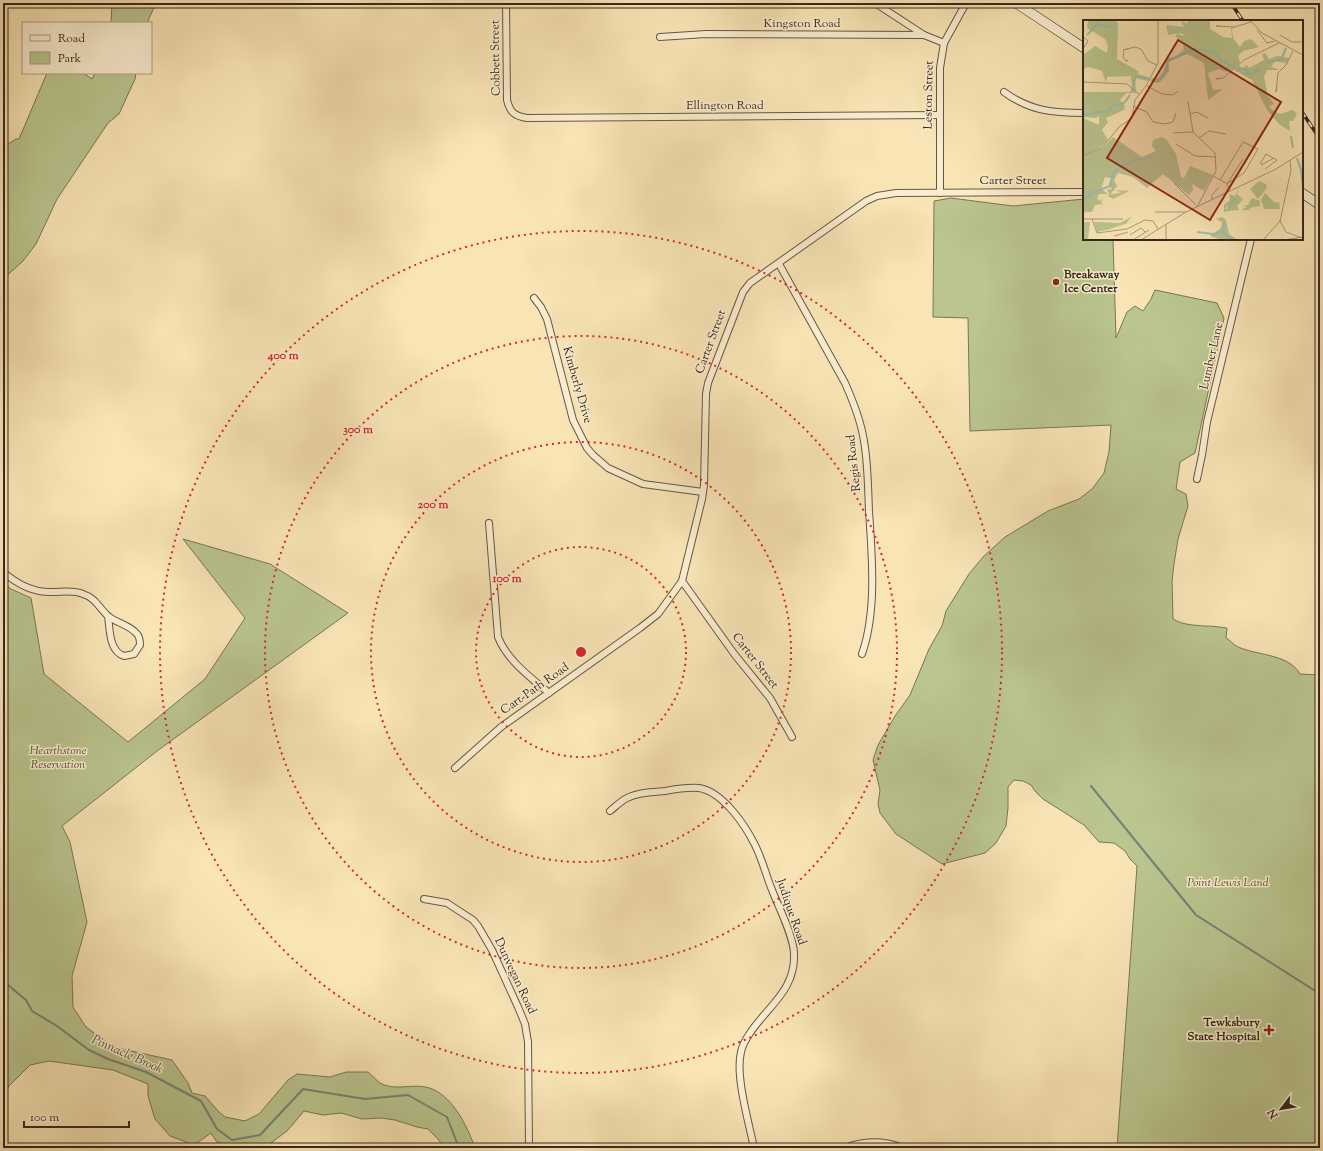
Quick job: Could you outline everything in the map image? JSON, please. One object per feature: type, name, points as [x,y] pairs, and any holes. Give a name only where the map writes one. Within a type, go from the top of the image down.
[{"type":"main road","points":[[1016,3],[1083,47]]},
{"type":"main road","points":[[1305,196],[1320,206]]},
{"type":"street","name":"Cobbett Street","points":[[506,3],[508,100],[512,112]]},
{"type":"street","points":[[876,3],[924,35]]},
{"type":"street","name":"Leston Street","points":[[940,193],[940,68],[944,42],[966,3]]},
{"type":"street","name":"Kingston Road","points":[[660,37],[706,34],[924,35],[944,42]]},
{"type":"street","points":[[1004,92],[1016,101],[1044,110],[1052,112],[1083,113]]},
{"type":"street","name":"Ellington Road","points":[[512,112],[520,117],[527,118],[940,115]]},
{"type":"street","name":"Carter Street","points":[[792,737],[770,698],[735,655],[682,581],[703,492],[706,394],[708,383],[743,292],[750,283],[872,198],[884,194],[1083,192]]},
{"type":"street","name":"Lumber Lane","points":[[1196,479],[1202,455],[1207,422],[1250,240]]},
{"type":"street","name":"Regis Road","points":[[779,264],[845,383],[853,401],[864,440],[867,462],[870,519],[872,595],[868,637],[862,654]]},
{"type":"street","name":"Kimberly Drive","points":[[534,298],[541,306],[547,319],[573,420],[584,443],[593,455],[608,468],[643,484],[703,492]]},
{"type":"street","points":[[489,523],[498,637],[509,656],[549,693]]},
{"type":"street","points":[[3,572],[17,582],[38,591],[74,592],[87,595],[98,603],[108,616],[134,631],[138,635],[140,645],[134,654],[124,656],[116,651],[113,646],[108,616]]},
{"type":"street","name":"Cart-Path Road","points":[[455,768],[500,727],[658,614],[682,581]]},
{"type":"street","name":"Judique Road","points":[[610,811],[625,799],[633,796],[681,788],[698,788],[708,791],[728,806],[742,822],[755,845],[790,936],[794,953],[792,972],[786,988],[755,1026],[746,1039],[741,1052],[741,1081],[754,1148]]},
{"type":"street","name":"Dunvegan Road","points":[[424,899],[447,903],[473,920],[484,936],[518,1007],[525,1024],[528,1042],[529,1148]]},
{"type":"street","points":[[847,1148],[860,1144],[877,1142],[900,1148]]},
{"type":"green space","points":[[112,3],[156,3],[147,22],[111,22]]},
{"type":"green space","points":[[47,74],[84,74],[92,79],[94,74],[136,74],[119,114],[108,123],[57,199],[36,244],[23,261],[3,279],[3,147],[16,139],[19,139]]},
{"type":"green space","name":"Point Lewis Land","points":[[951,198],[1013,206],[1083,199],[1083,240],[1113,240],[1116,338],[1127,312],[1135,306],[1143,311],[1155,290],[1217,303],[1224,318],[1195,453],[1180,462],[1176,489],[1186,494],[1188,506],[1178,539],[1174,564],[1172,581],[1173,619],[1188,624],[1227,628],[1226,638],[1236,646],[1288,662],[1295,667],[1300,674],[1320,675],[1320,1148],[1117,1148],[1137,866],[1125,851],[1114,843],[1099,842],[1084,825],[1043,799],[1031,785],[1023,781],[1014,780],[1008,787],[1006,826],[996,843],[985,853],[942,864],[896,834],[880,813],[878,804],[880,790],[873,760],[878,745],[895,716],[910,695],[929,649],[942,626],[946,611],[969,574],[983,557],[1005,537],[1048,511],[1079,499],[1092,489],[1104,473],[1109,452],[1111,425],[970,431],[968,318],[933,317],[934,201]]},
{"type":"green space","name":"Hearthstone Reservation","points":[[183,539],[270,564],[348,613],[157,751],[62,826],[70,842],[87,922],[72,976],[73,1007],[86,1027],[113,1047],[172,1060],[188,1083],[192,1093],[205,1096],[225,1117],[245,1121],[259,1114],[288,1080],[297,1074],[330,1077],[346,1072],[368,1072],[380,1083],[391,1087],[426,1087],[435,1090],[444,1096],[451,1103],[463,1121],[475,1148],[444,1148],[438,1139],[428,1129],[395,1120],[381,1118],[362,1119],[341,1113],[323,1115],[304,1111],[287,1131],[264,1148],[227,1146],[216,1141],[211,1133],[194,1145],[170,1136],[155,1119],[148,1096],[148,1084],[113,1070],[49,1061],[30,1065],[9,1086],[3,1097],[3,583],[11,589],[31,598],[44,674],[128,742],[205,679],[245,618]]},
{"type":"waterway","points":[[1091,786],[1196,915],[1320,994]]},
{"type":"waterway","name":"Pinnacle Brook","points":[[3,981],[26,1000],[32,1011],[57,1026],[89,1050],[108,1059],[146,1072],[201,1101],[217,1129],[232,1140],[260,1135],[303,1089],[365,1099],[408,1095],[447,1117],[459,1148]]},
{"type":"railway","points":[[1231,3],[1242,20]]},
{"type":"railway","points":[[1303,114],[1320,139]]},
{"type":"place","name":"Breakaway Ice Center","points":[[1056,282]]},
{"type":"place","name":"Tewksbury State Hospital","points":[[1269,1030]]}]
